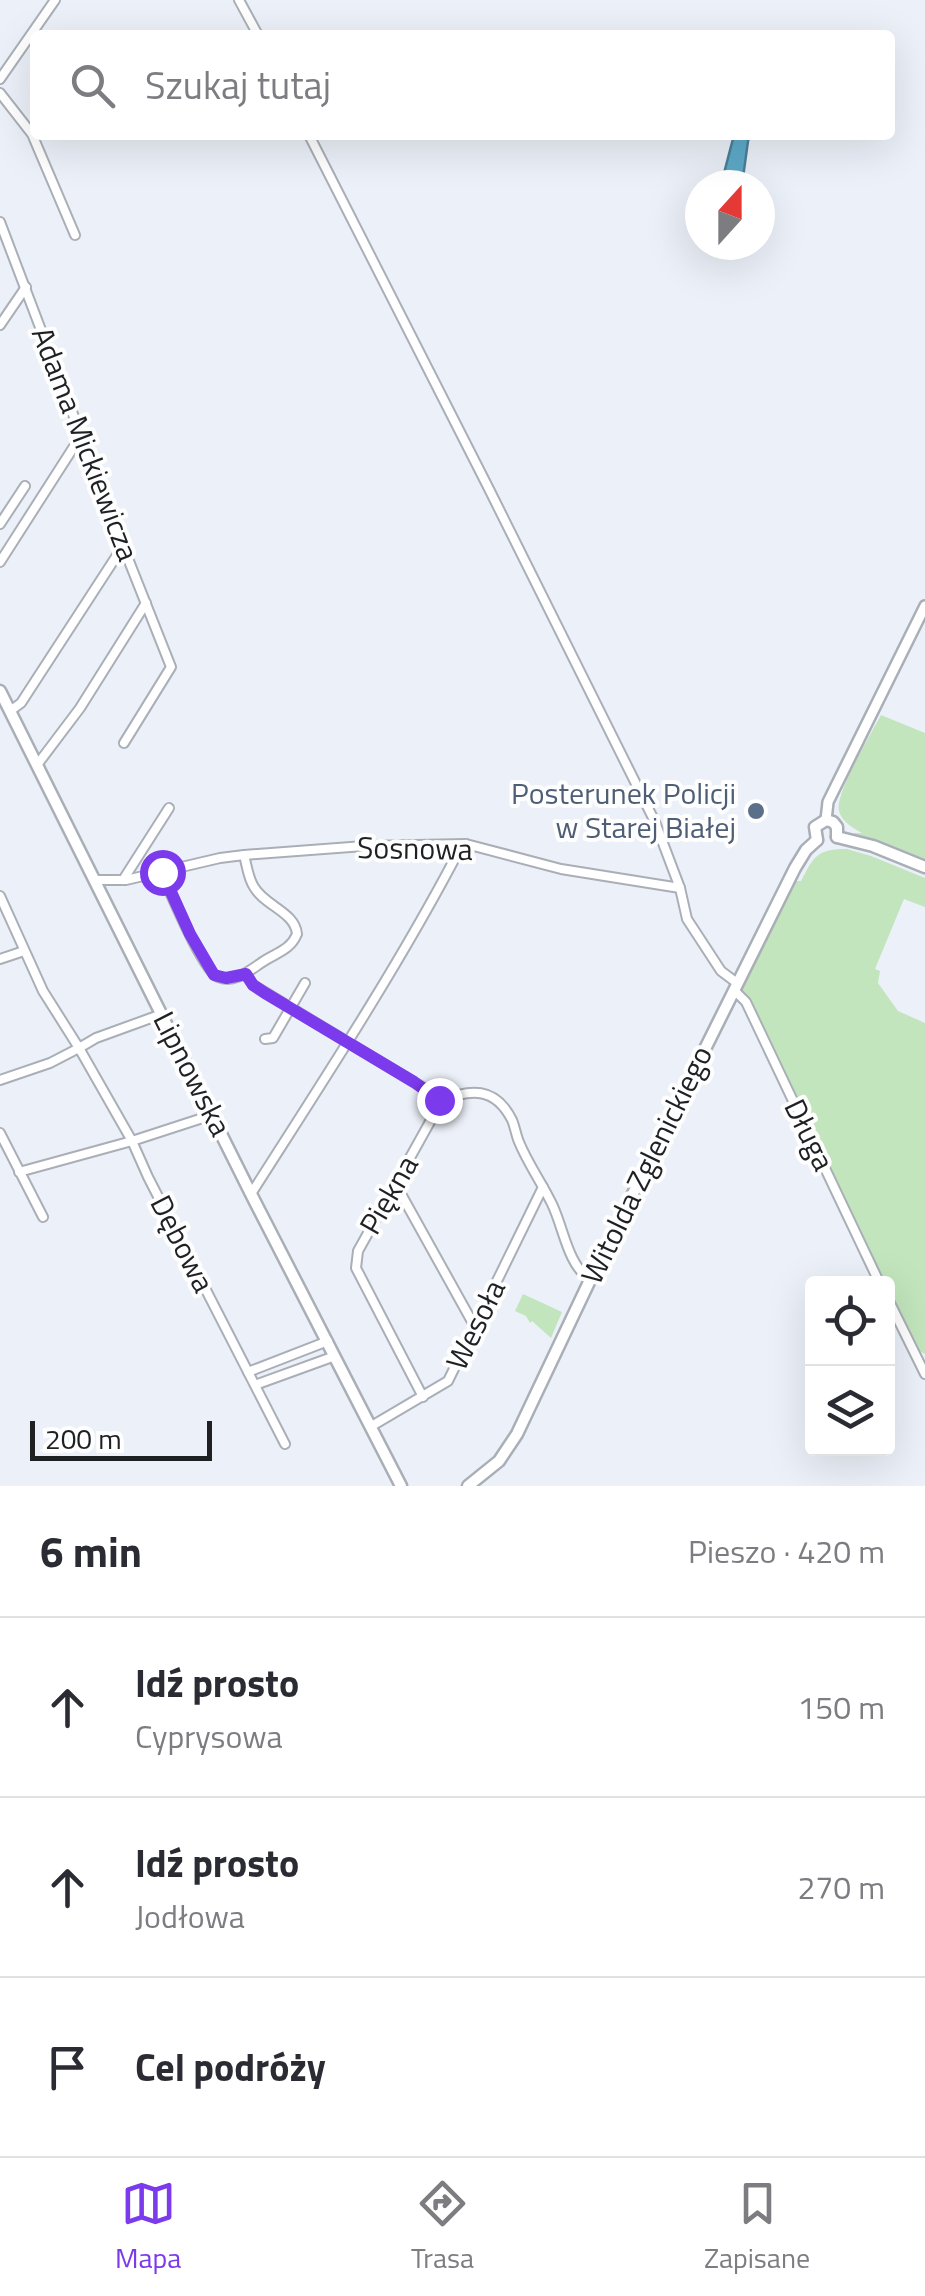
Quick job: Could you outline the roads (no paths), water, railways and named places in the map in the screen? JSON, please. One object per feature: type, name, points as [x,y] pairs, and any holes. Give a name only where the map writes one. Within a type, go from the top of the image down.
[{"type":"main road","name":"Lipnowska","points":[[0,691],[250,1194],[401,1486]]},
{"type":"main road","points":[[826,820],[837,827],[837,837],[826,844],[817,840],[814,832],[826,820]]},
{"type":"main road","points":[[837,837],[873,846],[925,867]]},
{"type":"main road","name":"Witolda Zglenickiego","points":[[466,1485],[491,1469],[512,1444],[795,868],[817,840]]},
{"type":"main road","name":"Lipnowska","points":[[385,1456],[410,1486]]},
{"type":"street","points":[[34,30],[55,0]]},
{"type":"street","points":[[239,0],[255,30]]},
{"type":"street","points":[[0,79],[30,36]]},
{"type":"street","points":[[0,94],[30,132]]},
{"type":"street","points":[[35,140],[75,235]]},
{"type":"street","points":[[311,140],[660,832],[687,919],[736,987]]},
{"type":"street","name":"Adama Mickiewicza","points":[[0,222],[171,667],[124,742]]},
{"type":"street","points":[[0,324],[26,287]]},
{"type":"street","points":[[0,562],[82,434]]},
{"type":"street","points":[[0,524],[25,486]]},
{"type":"street","points":[[10,711],[21,704],[123,546]]},
{"type":"street","points":[[37,765],[80,708],[146,603]]},
{"type":"street","points":[[826,820],[828,802],[925,606]]},
{"type":"street","points":[[122,880],[169,808]]},
{"type":"street","points":[[250,1194],[349,1042],[466,844]]},
{"type":"street","name":"Sosnowa","points":[[95,880],[122,880],[244,855],[364,846],[466,844],[561,868],[680,888]]},
{"type":"street","points":[[162,872],[209,970],[219,978],[232,978],[246,974],[290,947],[297,934],[294,922],[254,888],[244,855]]},
{"type":"street","points":[[0,896],[43,992],[79,1048]]},
{"type":"street","points":[[0,960],[24,951]]},
{"type":"street","points":[[246,974],[253,985],[439,1100],[468,1091],[482,1092],[495,1099],[513,1123],[579,1270],[590,1280]]},
{"type":"street","points":[[266,1039],[273,1038],[305,983]]},
{"type":"street","name":"Długa","points":[[736,987],[876,1276]]},
{"type":"street","points":[[0,1080],[50,1064],[96,1038],[162,1014]]},
{"type":"street","name":"Dębowa","points":[[79,1048],[132,1141],[285,1444]]},
{"type":"street","name":"Piękna","points":[[423,1397],[356,1268],[358,1250],[439,1100]]},
{"type":"street","points":[[19,1172],[212,1114]]},
{"type":"street","points":[[0,1133],[43,1218]]},
{"type":"street","points":[[396,1185],[475,1326]]},
{"type":"street","name":"Wesoła","points":[[370,1427],[448,1382],[542,1187]]},
{"type":"street","points":[[895,1311],[922,1359],[925,1374]]},
{"type":"street","points":[[248,1372],[328,1342]]},
{"type":"street","points":[[255,1385],[336,1356]]},
{"type":"water","points":[[733,140],[748,141],[744,170],[725,170]]},
{"type":"place","name":"Posterunek Policji w Starej Białej","points":[[756,811]]}]
